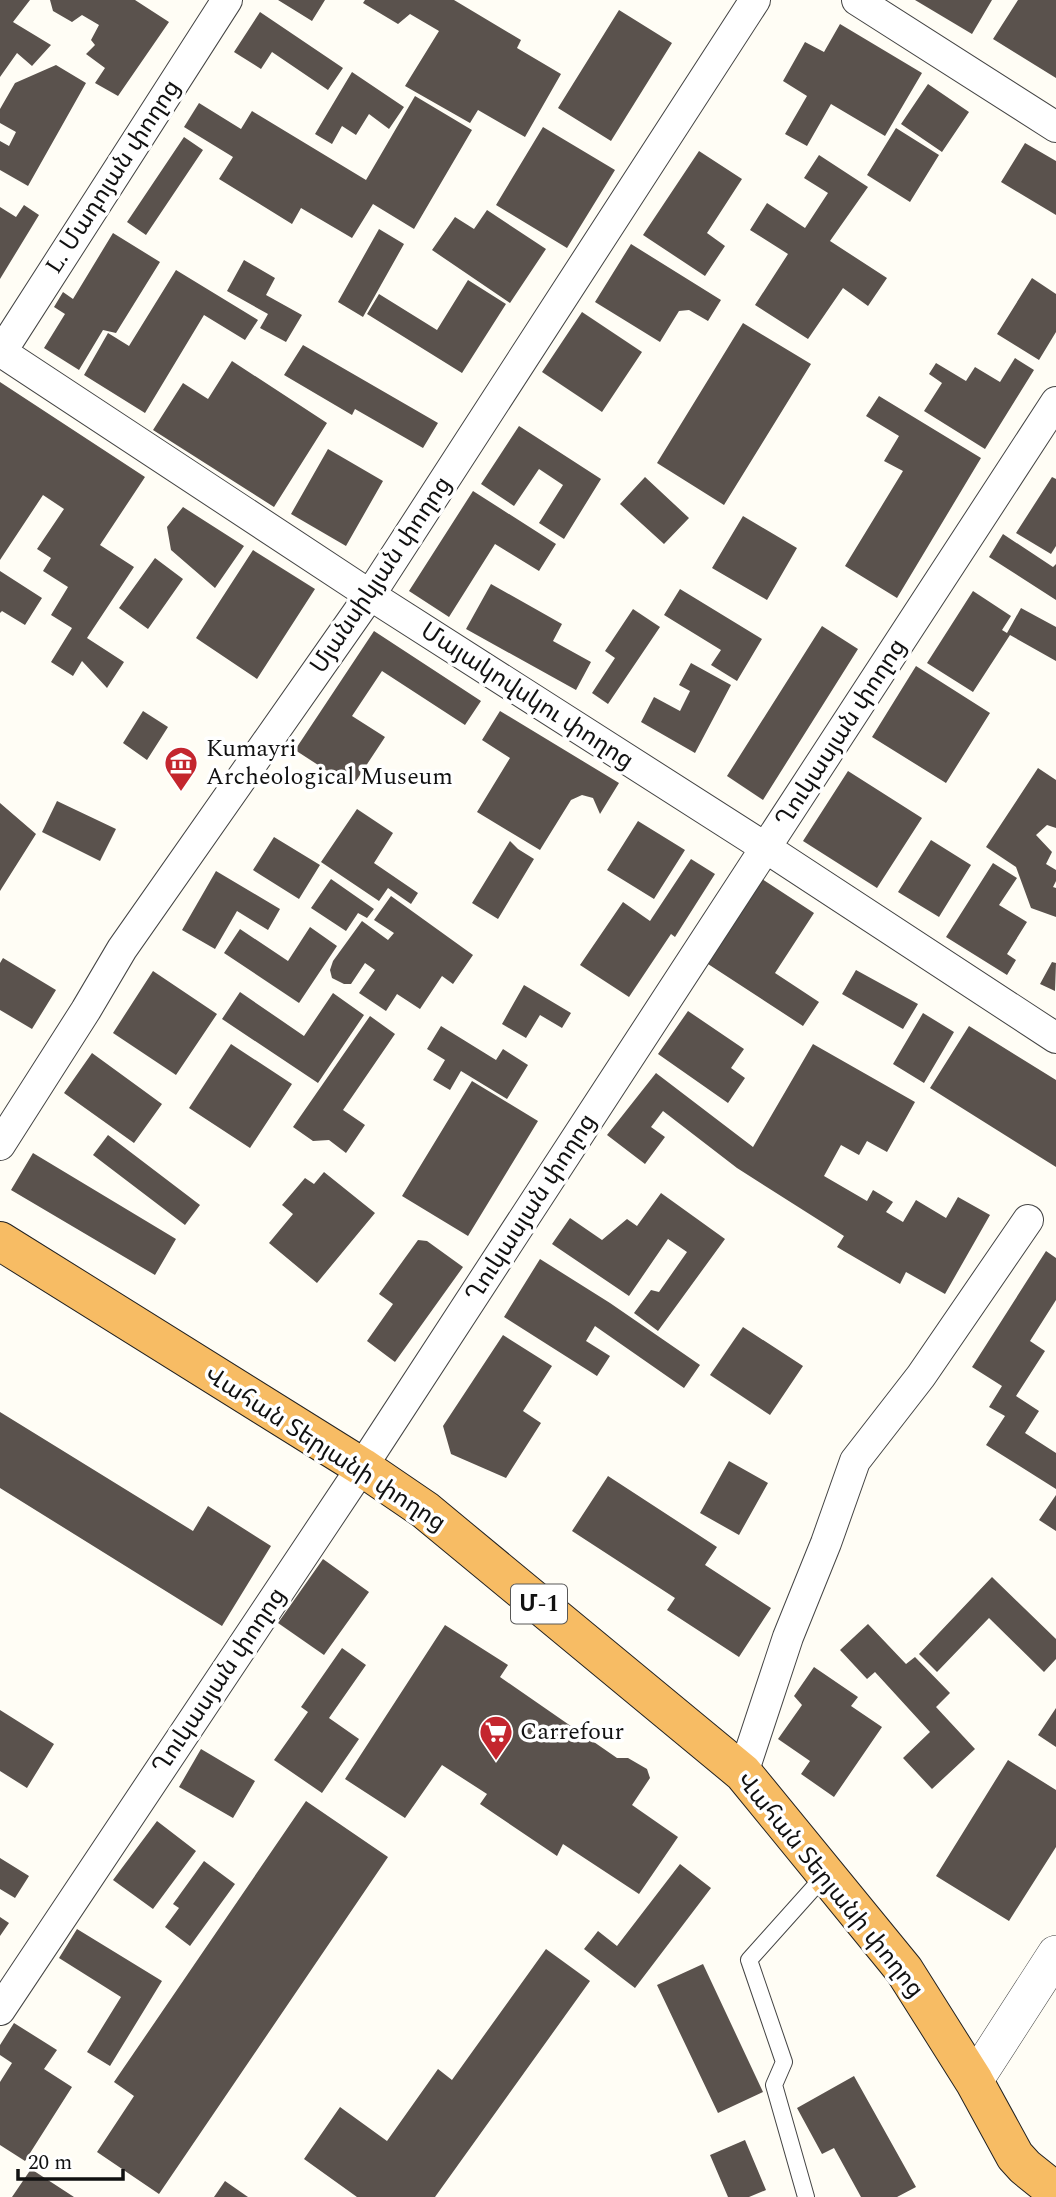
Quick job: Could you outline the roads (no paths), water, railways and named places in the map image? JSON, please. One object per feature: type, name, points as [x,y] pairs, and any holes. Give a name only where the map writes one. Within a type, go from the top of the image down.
[{"type":"highway","name":"Վահան Տերյանի փողոց","points":[[0,1241],[362,1467],[425,1510],[743,1773],[904,1970],[974,2081],[1028,2182],[1056,2192]]},
{"type":"street","name":"L. Մադոյան փողոց","points":[[0,352],[227,0]]},
{"type":"street","name":"Մյանսիկյան փողոց","points":[[0,1144],[122,949],[370,595],[755,0]]},
{"type":"street","points":[[857,0],[1056,127]]},
{"type":"street","name":"Մայակովսկու փողոց","points":[[0,352],[370,595],[766,848],[1056,1038]]},
{"type":"street","name":"Ղուկասյան փողոց","points":[[0,2010],[362,1467],[1056,402]]},
{"type":"street","points":[[743,1773],[788,1637],[855,1461],[921,1376],[1028,1220]]},
{"type":"street","points":[[974,2081],[1056,1954]]},
{"type":"lane","points":[[806,2197],[774,2085],[783,2062],[749,1960],[826,1874]]},
{"type":"place","name":"Kumayri Archeological Museum","points":[[181,793]]},
{"type":"place","name":"Carrefour","points":[[496,1762]]}]
